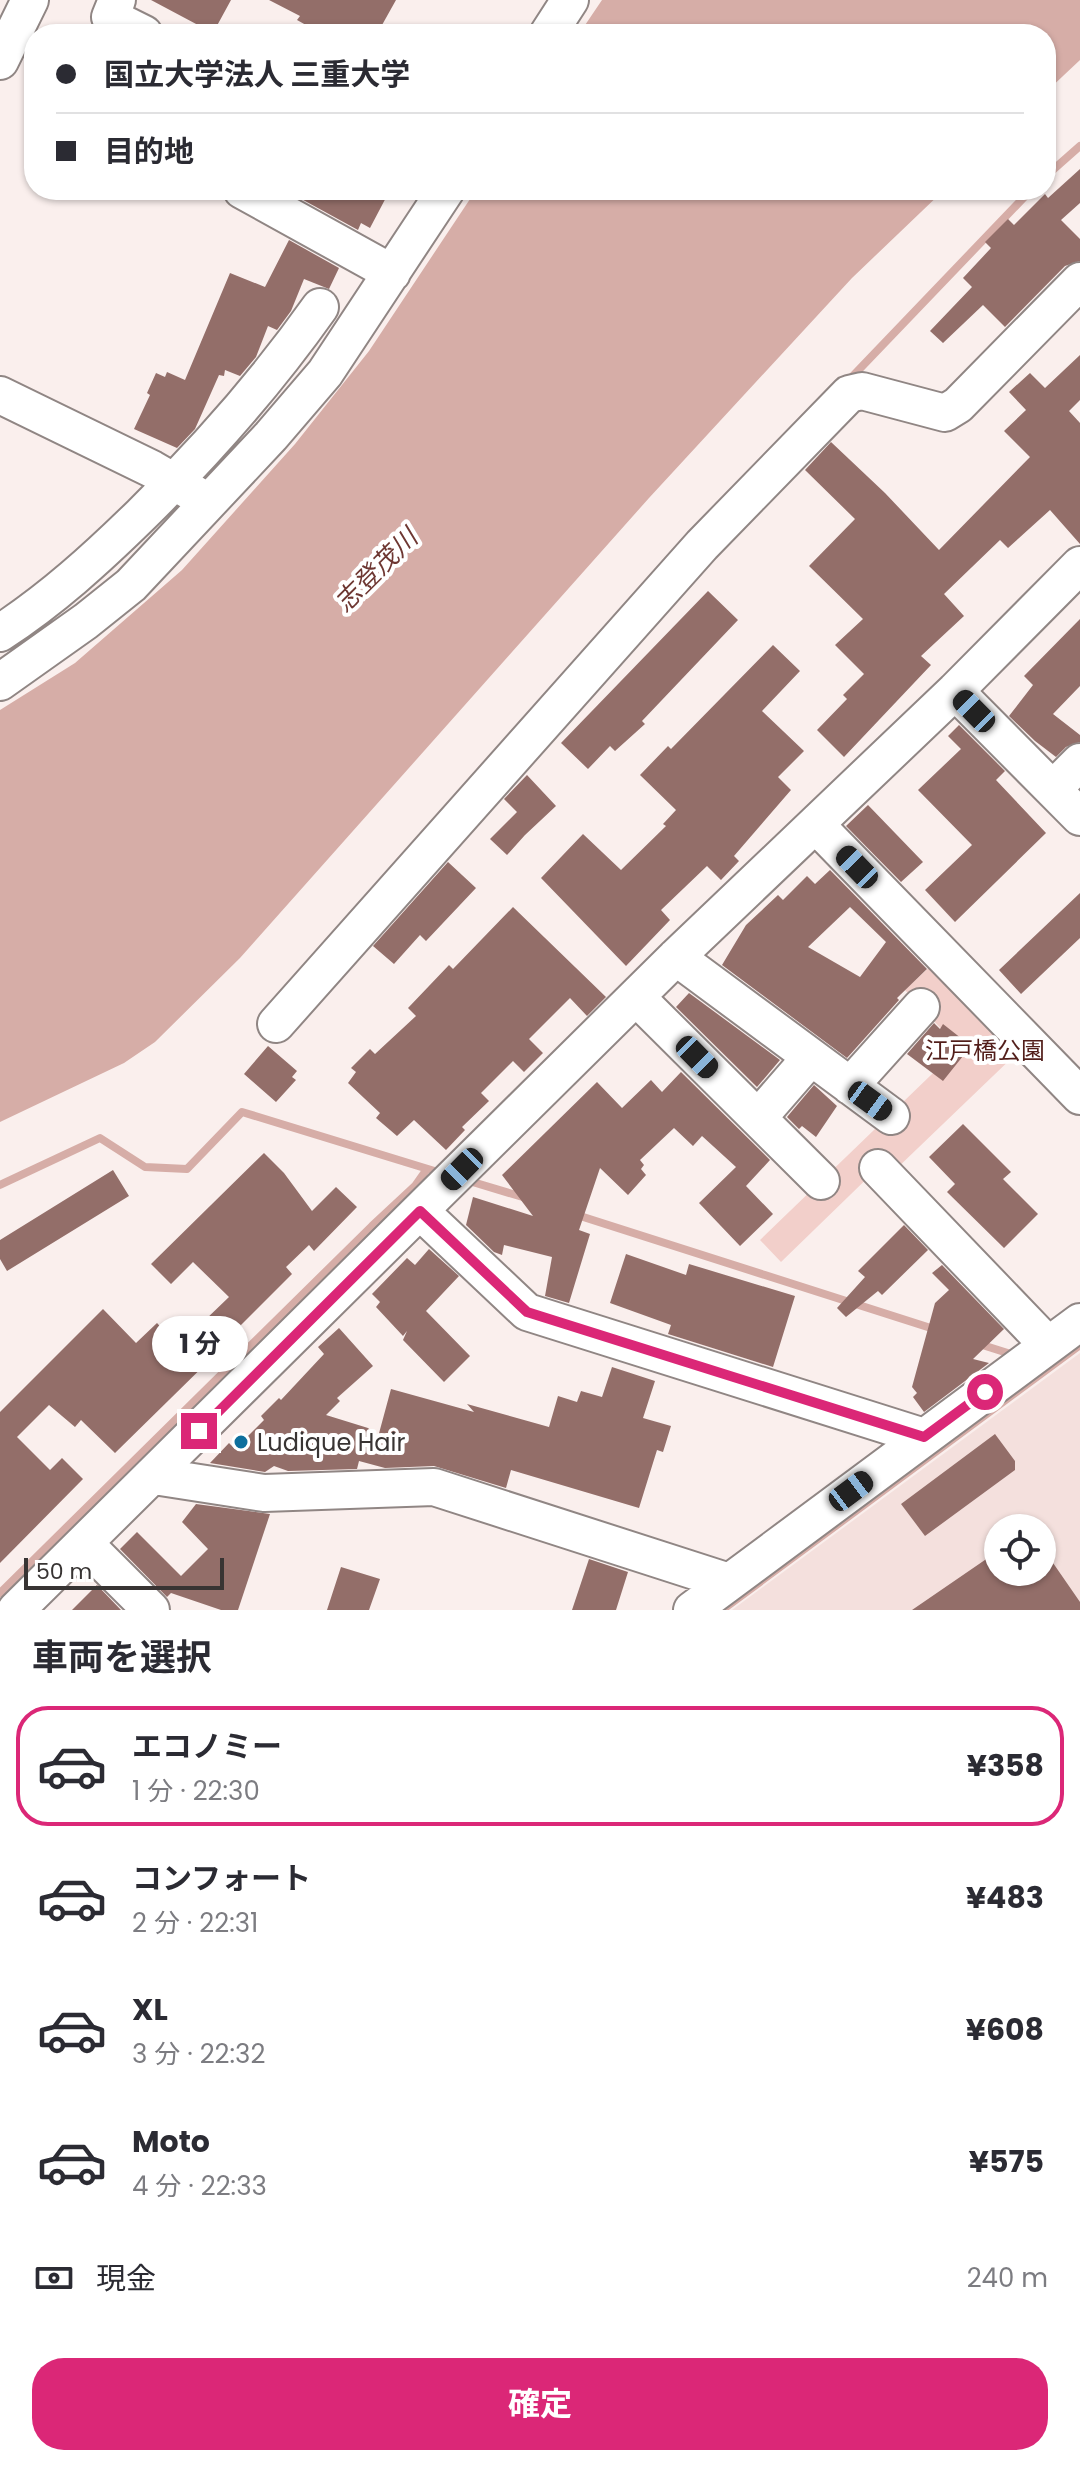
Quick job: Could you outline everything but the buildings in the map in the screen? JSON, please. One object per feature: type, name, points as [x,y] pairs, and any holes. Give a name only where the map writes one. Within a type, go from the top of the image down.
[{"type":"street","points":[[0,61],[30,0]]},
{"type":"street","points":[[117,0],[110,17],[124,24]]},
{"type":"street","points":[[554,24],[570,0]]},
{"type":"street","points":[[260,200],[392,273]]},
{"type":"street","points":[[0,682],[131,585],[211,502],[325,373],[439,200]]},
{"type":"street","points":[[276,1024],[702,545],[849,394],[862,391],[945,413],[958,405],[1080,281]]},
{"type":"street","points":[[0,633],[36,610],[85,570],[173,484],[258,389],[320,307]]},
{"type":"street","points":[[0,395],[152,469],[173,484],[211,502]]},
{"type":"street","points":[[16,1610],[676,957],[955,691],[1080,565]]},
{"type":"street","points":[[955,691],[1080,817]]},
{"type":"street","points":[[1053,789],[1080,762]]},
{"type":"street","points":[[816,825],[1080,1096]]},
{"type":"street","points":[[676,957],[891,1116]]},
{"type":"street","points":[[636,997],[821,1181]]},
{"type":"street","points":[[850,1086],[921,1007]]},
{"type":"street","points":[[758,1118],[811,1057]]},
{"type":"street","points":[[878,1168],[1048,1345]]},
{"type":"street","points":[[420,1211],[527,1312],[924,1437]]},
{"type":"street","points":[[692,1610],[1080,1322]]},
{"type":"street","points":[[154,1476],[264,1493],[434,1487],[729,1582]]},
{"type":"street","points":[[84,1543],[151,1610]]},
{"type":"shaded area","points":[[1080,1353],[1080,1610],[732,1610]]},
{"type":"green space","name":"江戸橋公園","points":[[935,962],[1020,1050],[893,1172],[883,1163],[781,1262],[760,1240],[959,1048],[905,990]]},
{"type":"water","points":[[602,0],[1080,0],[1080,60],[1056,83],[1056,24],[586,24]]},
{"type":"water","name":"志登茂川","points":[[469,200],[934,200],[852,278],[649,498],[240,958],[155,1042],[124,1063],[0,1122],[0,710],[75,663],[182,570],[295,444],[369,351]]},
{"type":"waterway","points":[[1056,167],[1080,146]]},
{"type":"waterway","points":[[849,380],[1021,200]]},
{"type":"waterway","points":[[0,1185],[100,1138],[145,1167],[187,1169],[242,1112],[441,1173]]},
{"type":"waterway","points":[[0,1593],[415,1186],[427,1169]]},
{"type":"waterway","points":[[466,1180],[526,1198]]},
{"type":"waterway","points":[[577,1215],[937,1330]]},
{"type":"waterway","points":[[976,1343],[1014,1355]]},
{"type":"waterway","points":[[722,1610],[1080,1345]]},
{"type":"place","name":"Ludique Hair","points":[[241,1442]]},
{"type":"route","points":[[199,1431],[420,1211],[527,1312],[924,1437],[985,1392]]}]
